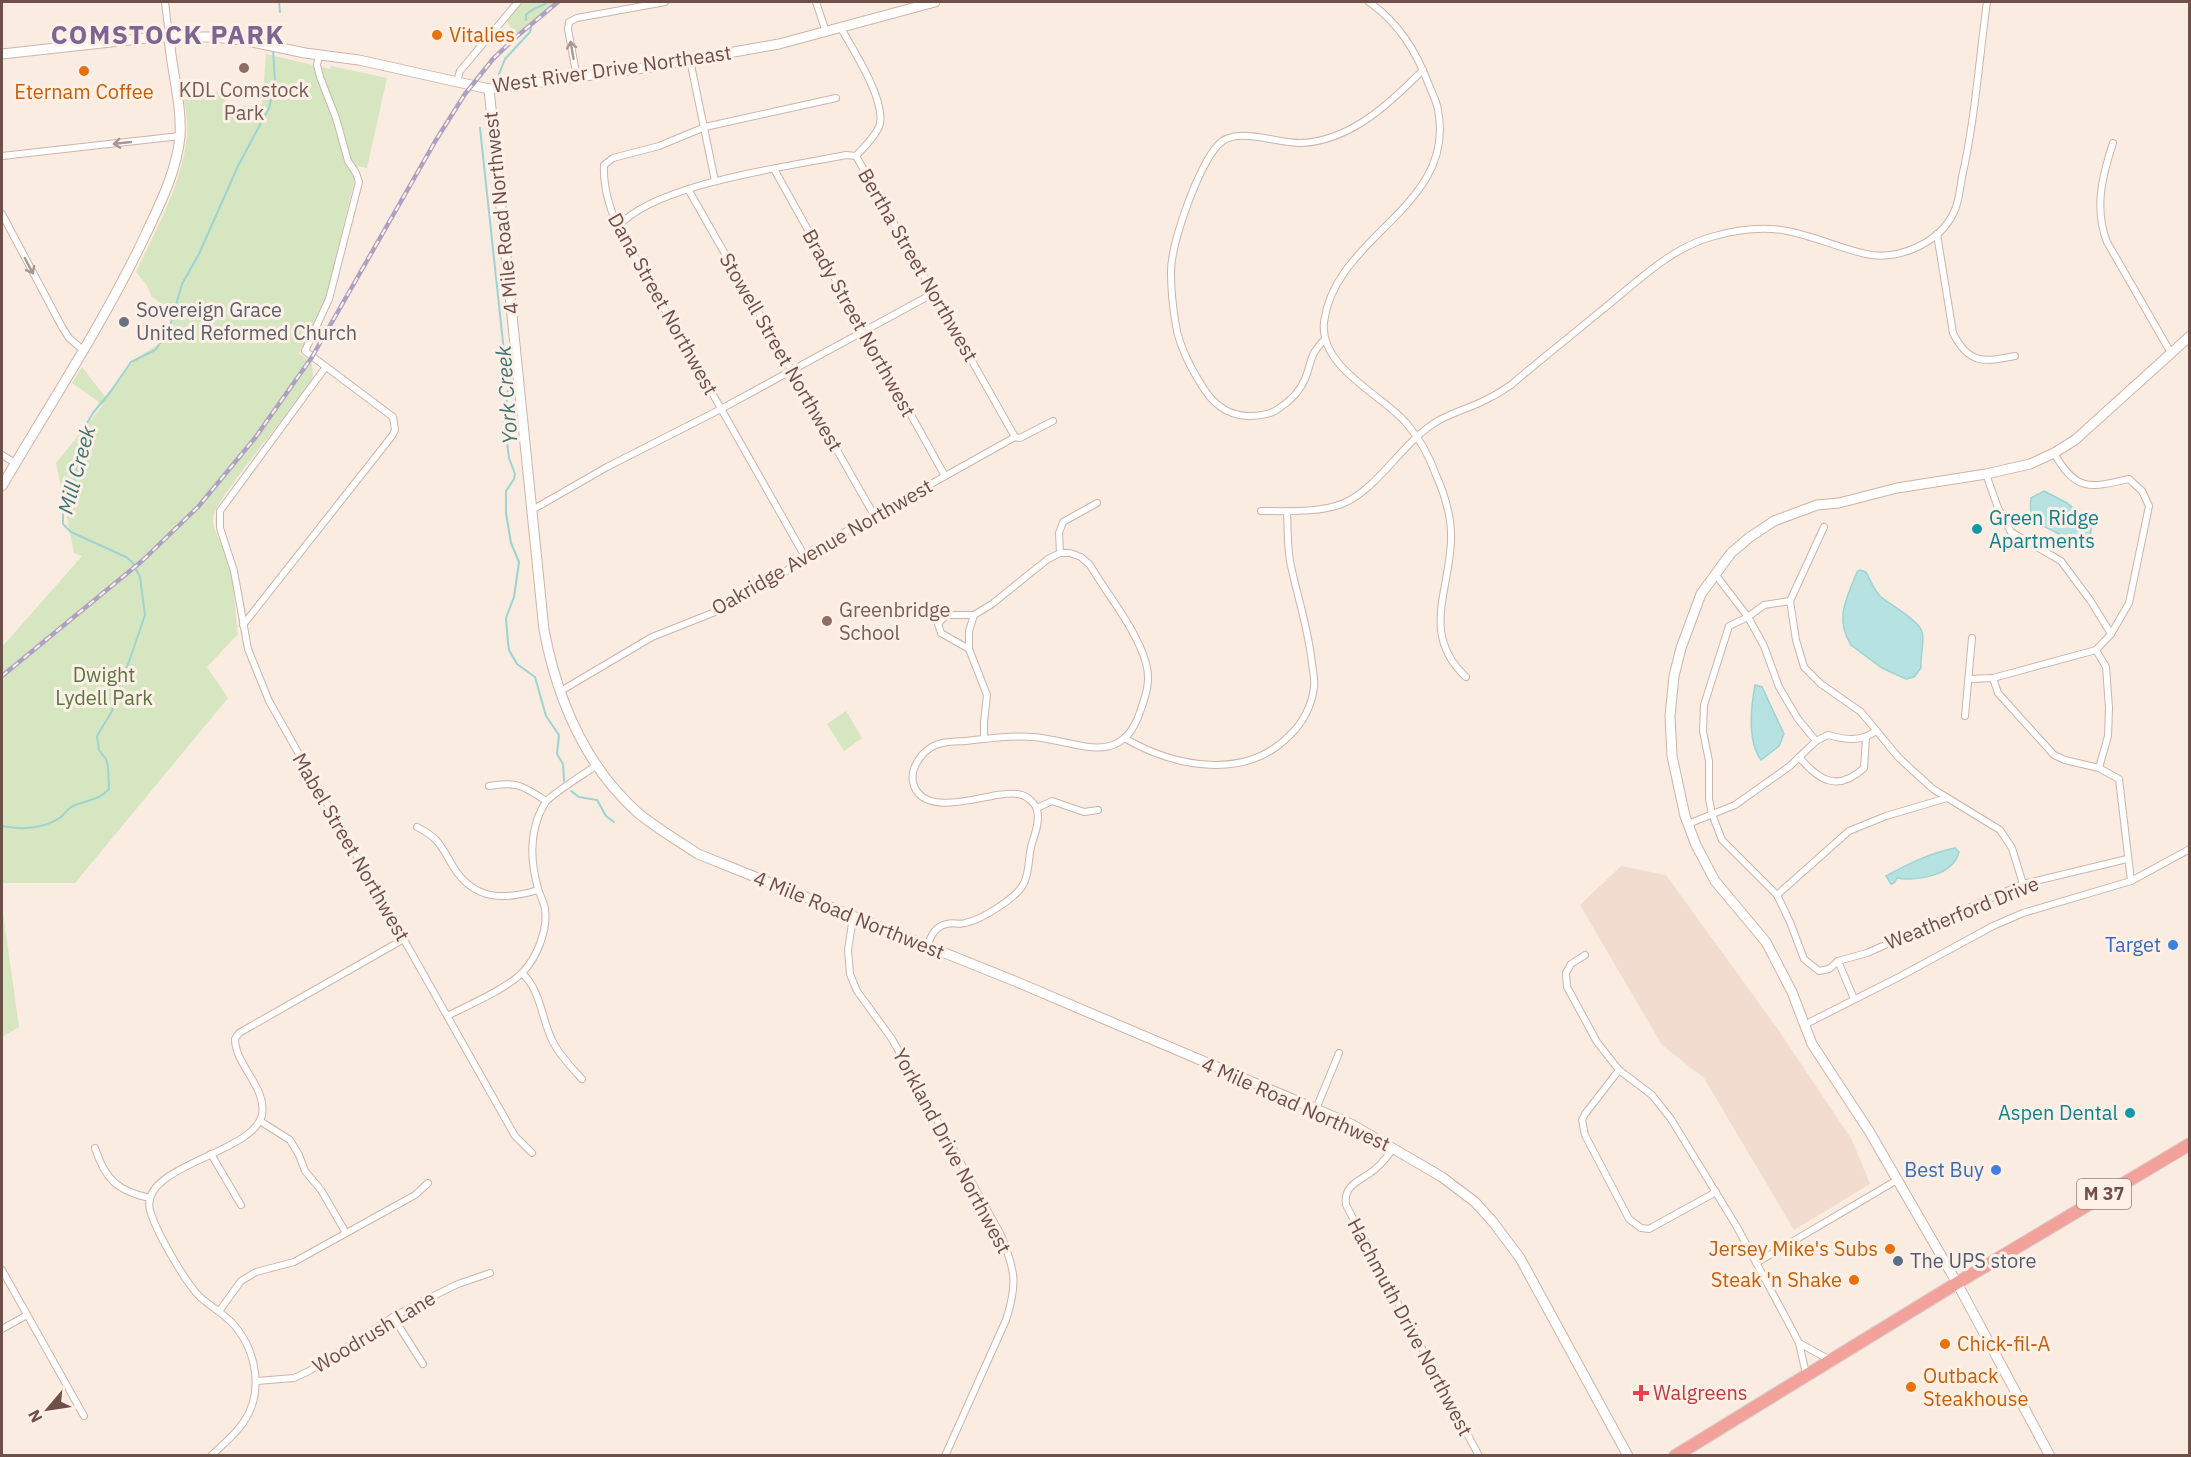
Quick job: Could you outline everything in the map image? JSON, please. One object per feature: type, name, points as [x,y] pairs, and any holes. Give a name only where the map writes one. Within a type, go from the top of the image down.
[{"type":"highway","name":"M 37","points":[[1675,1455],[2190,1144]]},
{"type":"main road","name":"West River Drive Northeast","points":[[2,54],[169,36],[197,36],[243,40],[278,48],[358,60],[489,89],[577,78],[779,44],[935,2]]},
{"type":"main road","points":[[2,486],[122,284],[154,218],[174,164],[180,136],[180,118],[169,36]]},
{"type":"main road","name":"4 Mile Road Northwest","points":[[489,89],[544,630],[559,692],[577,733],[597,765],[637,811],[659,829],[698,854],[927,946],[1351,1124],[1394,1147],[1459,1189],[1474,1202],[1507,1240],[1542,1296],[1628,1455]]},
{"type":"main road","points":[[2050,1455],[1957,1283],[1869,1131],[1812,1044],[1792,992],[1766,942],[1716,881],[1696,845],[1688,824],[1672,756],[1670,716],[1674,676],[1681,648],[1701,594],[1714,573],[1731,553],[1774,521],[1796,512],[1897,488],[1986,474],[2030,464],[2075,440],[2190,336]]},
{"type":"street","points":[[165,2],[169,36]]},
{"type":"street","points":[[457,81],[460,71],[518,2]]},
{"type":"street","points":[[577,78],[568,29],[569,22],[577,18],[665,2]]},
{"type":"street","points":[[816,2],[826,32]]},
{"type":"street","points":[[1369,2],[1383,12],[1401,31],[1414,50],[1438,110],[1440,135],[1435,161],[1421,189],[1349,266],[1334,289],[1324,323],[1325,339],[1341,367],[1407,424],[1416,436],[1440,485],[1447,507],[1451,539],[1448,574],[1439,612],[1439,630],[1444,649],[1455,666],[1467,677]]},
{"type":"street","points":[[1261,511],[1287,512],[1330,507],[1344,503],[1358,495],[1416,436],[1434,423],[1491,398],[1511,385],[1649,272],[1674,253],[1693,243],[1738,231],[1762,229],[1787,231],[1880,256],[1900,253],[1921,245],[1937,234],[1946,226],[1955,211],[1968,154],[1987,2]]},
{"type":"street","name":"Bertha Street Northwest","points":[[841,28],[859,61],[881,115],[875,134],[856,156],[1015,437]]},
{"type":"street","points":[[243,625],[392,436],[395,423],[393,417],[388,413],[305,351],[329,299],[359,182],[348,161],[336,118],[320,77],[317,64],[319,55]]},
{"type":"street","points":[[690,60],[715,181]]},
{"type":"street","points":[[1325,339],[1314,351],[1305,379],[1292,398],[1277,411],[1245,416],[1232,413],[1217,405],[1203,388],[1183,351],[1176,328],[1171,271],[1174,245],[1181,224],[1200,173],[1218,144],[1241,135],[1294,143],[1312,142],[1356,127],[1398,95],[1423,70]]},
{"type":"street","name":"Dana Street Northwest","points":[[804,555],[618,227],[605,189],[604,165],[608,160],[659,146],[705,127],[836,98]]},
{"type":"street","points":[[2,156],[180,136]]},
{"type":"street","points":[[2114,143],[2107,161],[2100,197],[2102,230],[2171,353]]},
{"type":"street","points":[[618,227],[629,216],[669,195],[688,189],[774,169],[846,155],[856,156]]},
{"type":"street","name":"Brady Street Northwest","points":[[774,169],[945,476]]},
{"type":"street","name":"Stowell Street Northwest","points":[[688,189],[874,515]]},
{"type":"street","points":[[2,214],[62,327],[69,338],[84,351]]},
{"type":"street","points":[[1937,234],[1953,333],[1958,344],[1969,356],[1979,360],[2016,356]]},
{"type":"street","points":[[532,510],[934,292]]},
{"type":"street","name":"Mabel Street Northwest","points":[[325,368],[223,504],[219,520],[234,571],[248,649],[269,701],[515,1136],[532,1153]]},
{"type":"street","name":"Oakridge Avenue Northwest","points":[[559,692],[652,638],[715,612],[761,588],[782,575],[804,555],[874,515],[1015,437],[1020,438],[1053,422]]},
{"type":"street","points":[[1969,679],[1993,678],[2096,650],[2111,634],[2128,603],[2149,506],[2142,491],[2129,480],[2096,486],[2079,482],[2068,474],[2054,453]]},
{"type":"street","points":[[2,455],[15,463]]},
{"type":"street","points":[[1986,474],[1998,508],[2011,532],[2061,561],[2090,600],[2111,634]]},
{"type":"street","points":[[1060,553],[1059,532],[1063,522],[1097,503]]},
{"type":"street","points":[[1125,739],[1146,751],[1172,758],[1225,766],[1244,763],[1262,756],[1281,745],[1297,729],[1310,706],[1314,686],[1310,641],[1290,563],[1287,512]]},
{"type":"street","points":[[1824,527],[1790,601],[1796,640],[1804,668],[1821,684],[1862,712],[1912,771],[1932,789],[2000,830],[2012,848],[2023,884]]},
{"type":"street","points":[[927,946],[933,932],[946,924],[966,923],[996,909],[1024,884],[1028,855],[1036,832],[1037,808],[1030,799],[1018,793],[950,803],[928,802],[918,795],[913,784],[912,771],[923,754],[935,744],[984,739],[1034,737],[1090,748],[1114,746],[1125,739],[1138,720],[1149,680],[1137,642],[1090,565],[1081,557],[1070,553],[1060,553],[1047,559],[992,604],[974,615],[946,615],[938,624],[941,633],[969,649]]},
{"type":"street","points":[[1714,573],[1748,616],[1764,646],[1779,687],[1798,718],[1816,741]]},
{"type":"street","points":[[1790,601],[1764,605],[1729,626],[1704,705],[1703,731],[1709,761],[1709,799],[1722,840],[1777,895],[1849,831],[1886,816],[1947,798]]},
{"type":"street","points":[[974,615],[969,632],[969,649],[987,695],[984,739]]},
{"type":"street","points":[[1965,716],[1972,639]]},
{"type":"street","points":[[2096,650],[2106,668],[2109,708],[2108,736],[2099,768]]},
{"type":"street","points":[[1993,678],[1998,693],[2054,755],[2099,768],[2119,779],[2131,881]]},
{"type":"street","points":[[1688,824],[1735,805],[1799,757],[1816,741],[1828,735],[1840,739],[1866,738],[1876,730]]},
{"type":"street","points":[[1799,757],[1822,779],[1843,781],[1864,768],[1866,738]]},
{"type":"street","points":[[447,1016],[498,989],[522,973],[542,940],[545,910],[532,860],[532,840],[546,801],[597,765]]},
{"type":"street","points":[[489,786],[505,783],[523,785],[546,801]]},
{"type":"street","points":[[1037,808],[1053,801],[1084,812],[1098,810]]},
{"type":"street","points":[[417,827],[430,833],[440,843],[461,877],[480,892],[502,897],[517,897],[538,890]]},
{"type":"street","points":[[1804,1025],[1993,926],[2014,917],[2131,881],[2190,849]]},
{"type":"street","name":"Weatherford Drive","points":[[1777,895],[1804,959],[1819,971],[1829,969],[1838,961],[1866,953],[2023,884],[2127,859]]},
{"type":"street","name":"Yorkland Drive Northwest","points":[[853,916],[848,950],[850,974],[857,991],[892,1039],[1001,1235],[1011,1260],[1015,1281],[1013,1298],[1006,1320],[945,1455]]},
{"type":"street","points":[[211,1455],[242,1425],[249,1413],[257,1381],[253,1360],[245,1340],[220,1310],[200,1297],[176,1262],[153,1219],[149,1207],[150,1198],[155,1189],[168,1177],[247,1135],[260,1121],[261,1101],[235,1048],[234,1039],[239,1033],[404,939]]},
{"type":"street","points":[[1585,955],[1568,968],[1565,977],[1567,987],[1597,1042],[1619,1070],[1652,1095],[1664,1110],[1716,1192],[1799,1343],[1806,1374]]},
{"type":"street","points":[[1838,961],[1854,999]]},
{"type":"street","points":[[522,973],[539,999],[553,1042],[582,1079]]},
{"type":"street","points":[[1316,1109],[1340,1053]]},
{"type":"street","points":[[1619,1070],[1585,1114],[1582,1126],[1629,1219],[1641,1228],[1649,1229],[1716,1192]]},
{"type":"street","points":[[260,1121],[290,1140],[305,1171],[321,1190],[346,1233]]},
{"type":"street","name":"Hachmuth Drive Northwest","points":[[1394,1147],[1376,1169],[1350,1186],[1345,1198],[1346,1205],[1479,1455]]},
{"type":"street","points":[[94,1148],[107,1175],[116,1186],[128,1193],[150,1198]]},
{"type":"street","points":[[212,1154],[241,1205]]},
{"type":"street","points":[[1756,1263],[1897,1180]]},
{"type":"street","points":[[220,1310],[241,1281],[256,1272],[294,1262],[415,1196],[428,1183]]},
{"type":"street","points":[[2,1270],[84,1416]]},
{"type":"street","name":"Woodrush Lane","points":[[257,1381],[278,1381],[301,1374],[393,1317],[442,1291],[490,1273]]},
{"type":"street","points":[[2,1329],[27,1316]]},
{"type":"street","points":[[393,1317],[423,1364]]},
{"type":"street","points":[[1799,1343],[1830,1360]]},
{"type":"shaded area","points":[[1621,866],[1666,875],[1777,1028],[1852,1140],[1870,1184],[1794,1230],[1704,1078],[1662,1045],[1580,905]]},
{"type":"green space","points":[[518,2],[558,2],[516,37],[505,18]]},
{"type":"green space","name":"Dwight Lydell Park","points":[[266,54],[330,69],[331,66],[387,78],[367,168],[358,166],[325,301],[299,353],[312,364],[313,377],[305,392],[226,494],[213,518],[215,531],[231,572],[238,634],[207,667],[228,698],[75,883],[2,883],[2,647],[82,556],[74,553],[56,463],[103,405],[72,383],[82,367],[106,398],[134,360],[163,341],[175,313],[152,297],[146,284],[136,272],[180,172],[187,136],[184,99],[204,97],[225,88],[226,107],[262,105]]},
{"type":"green space","points":[[846,711],[862,738],[844,751],[827,724]]},
{"type":"green space","points":[[2,906],[19,1027],[2,1037]]},
{"type":"water","points":[[2044,491],[2067,503],[2091,523],[2090,537],[2082,548],[2039,524],[2033,518],[2030,507],[2031,498]]},
{"type":"water","points":[[1860,570],[1866,572],[1880,596],[1920,627],[1923,640],[1921,668],[1914,677],[1906,679],[1882,668],[1851,645],[1843,626],[1844,608],[1857,572]]},
{"type":"water","points":[[1755,685],[1762,687],[1784,734],[1779,746],[1761,760],[1752,734],[1751,713]]},
{"type":"water","points":[[1955,848],[1959,852],[1955,860],[1942,872],[1914,879],[1897,878],[1891,884],[1886,876],[1919,859]]},
{"type":"waterway","name":"Mill Creek","points":[[279,2],[280,12]]},
{"type":"waterway","name":"York Creek","points":[[526,20],[528,13],[548,2]]},
{"type":"waterway","name":"York Creek","points":[[499,74],[505,59],[530,32],[531,28]]},
{"type":"waterway","name":"Mill Creek","points":[[274,43],[275,34]]},
{"type":"waterway","name":"Mill Creek","points":[[2,826],[25,828],[47,824],[61,817],[71,807],[96,798],[109,789],[108,766],[99,750],[97,736],[112,711],[116,689],[122,682],[145,615],[140,577],[132,562],[126,557],[71,532],[63,524],[63,507],[74,483],[86,425],[93,413],[131,362],[155,350],[168,333],[182,284],[199,254],[238,166],[269,108],[275,83],[273,49]]},
{"type":"waterway","name":"York Creek","points":[[480,128],[508,389],[504,420],[509,458],[515,474],[506,491],[506,513],[511,543],[519,562],[514,597],[506,618],[508,643],[509,650],[517,664],[535,677],[546,716],[559,735],[557,754],[563,764],[564,781]]},
{"type":"waterway","name":"York Creek","points":[[571,791],[579,797],[597,800],[606,816],[614,822]]},
{"type":"railway","points":[[2,676],[142,561],[198,507],[255,438],[312,357],[436,140],[465,94],[493,59],[558,2]]},
{"type":"place","name":"Vitalies","points":[[437,35]]},
{"type":"place","name":"KDL Comstock Park","points":[[244,68]]},
{"type":"place","name":"Eternam Coffee","points":[[84,71]]},
{"type":"place","name":"Sovereign Grace United Reformed Church","points":[[124,322]]},
{"type":"place","name":"Green Ridge Apartments","points":[[1977,529]]},
{"type":"place","name":"Greenbridge School","points":[[827,621]]},
{"type":"place","name":"Target","points":[[2173,945]]},
{"type":"place","name":"Aspen Dental","points":[[2130,1113]]},
{"type":"place","name":"Best Buy","points":[[1996,1170]]},
{"type":"place","name":"Jersey Mike's Subs","points":[[1890,1249]]},
{"type":"place","name":"The UPS store","points":[[1898,1261]]},
{"type":"place","name":"Steak 'n Shake","points":[[1854,1280]]},
{"type":"place","name":"Chick-fil-A","points":[[1945,1344]]},
{"type":"place","name":"Outback Steakhouse","points":[[1911,1387]]},
{"type":"place","name":"Walgreens","points":[[1641,1393]]},
{"type":"district","name":"COMSTOCK PARK","points":[[168,35]]}]
